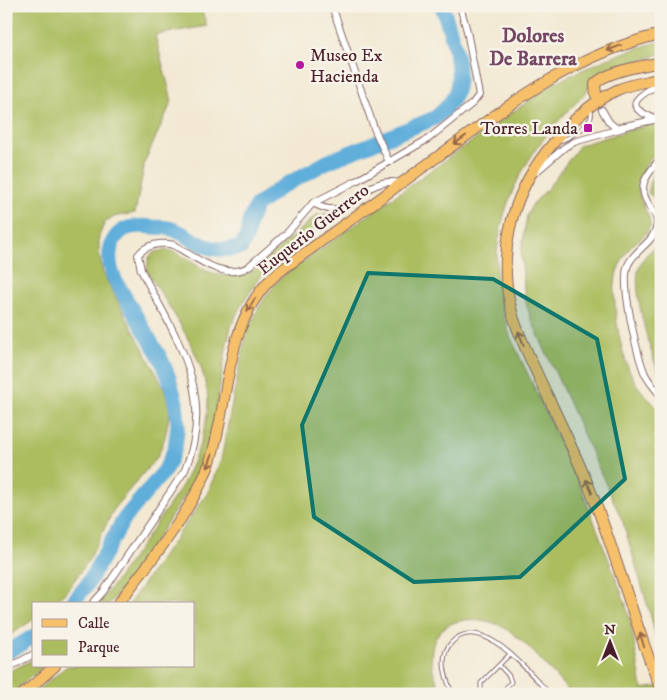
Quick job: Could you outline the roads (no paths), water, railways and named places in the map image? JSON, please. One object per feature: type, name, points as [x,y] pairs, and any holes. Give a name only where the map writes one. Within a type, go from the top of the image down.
[{"type":"main road","name":"Euquerio Guerrero","points":[[119,602],[182,516],[202,483],[216,440],[238,333],[256,296],[268,282],[287,266],[531,90],[591,57],[619,46],[661,34]]},
{"type":"main road","points":[[596,95],[595,84],[603,78],[661,62]]},
{"type":"main road","points":[[659,685],[591,492],[522,342],[508,294],[506,273],[507,242],[512,215],[535,166],[554,142],[580,114],[619,89],[661,78]]},
{"type":"main road","points":[[22,694],[53,668]]},
{"type":"street","points":[[332,6],[374,128],[389,162]]},
{"type":"street","points":[[94,602],[103,592],[185,470],[194,438],[196,411],[194,385],[186,357],[141,270],[138,255],[141,250],[159,243],[168,243],[222,271],[242,271],[248,268],[287,233],[313,203],[428,139],[473,103],[479,95],[467,31],[460,6]]},
{"type":"street","points":[[660,119],[640,113],[635,104],[641,94],[661,83]]},
{"type":"street","points":[[602,110],[613,126],[623,128]]},
{"type":"street","points":[[527,180],[565,147],[574,142],[660,119]]},
{"type":"street","points":[[661,158],[647,174],[642,185],[647,203],[656,214],[657,224],[655,232],[632,257],[627,266],[625,280],[639,358],[646,376],[661,396]]},
{"type":"street","points":[[313,203],[329,209],[340,209],[349,205],[372,187],[382,183],[401,183]]},
{"type":"street","points":[[6,669],[32,655]]},
{"type":"lane","points":[[452,694],[445,674],[446,652],[451,643],[460,636],[470,634],[482,635],[492,640],[510,654],[550,694]]},
{"type":"lane","points":[[481,694],[481,683],[510,654]]},
{"type":"lane","points":[[499,665],[511,679],[509,685],[501,694]]},
{"type":"waterway","points":[[73,602],[87,585],[124,519],[165,470],[175,448],[178,424],[176,402],[161,359],[115,280],[110,260],[113,241],[122,231],[129,228],[141,226],[160,227],[170,228],[210,248],[241,248],[247,236],[249,222],[256,206],[280,188],[327,162],[435,118],[451,101],[458,84],[455,50],[442,6]]},
{"type":"waterway","points":[[6,653],[32,637]]},
{"type":"place","name":"Museo Ex Hacienda","points":[[300,65]]},
{"type":"place","name":"Torres Landa","points":[[588,128]]},
{"type":"district","name":"Dolores De Barrera","points":[[533,46]]}]
